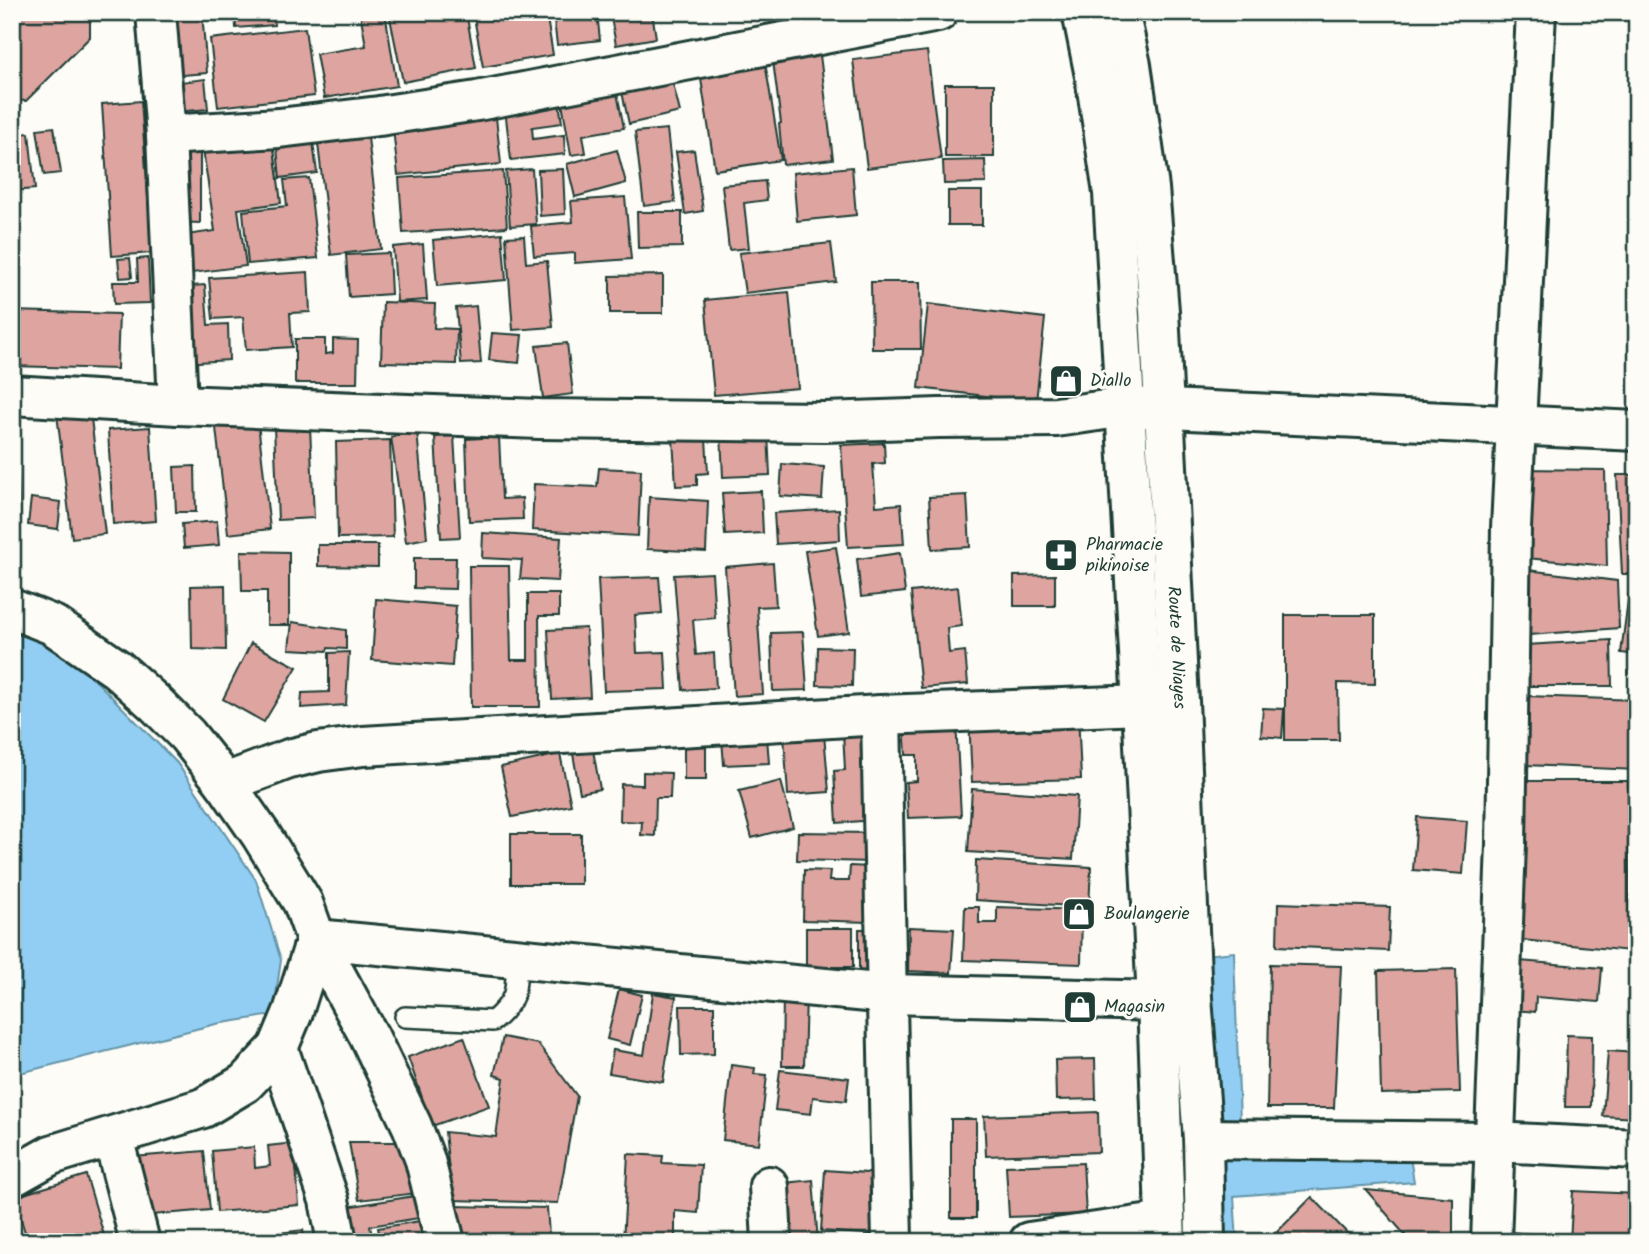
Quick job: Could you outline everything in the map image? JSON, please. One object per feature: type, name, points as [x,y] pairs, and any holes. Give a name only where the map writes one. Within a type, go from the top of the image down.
[{"type":"street","points":[[156,12],[166,135],[178,405]]},
{"type":"street","points":[[166,135],[279,128],[477,101],[938,12]]},
{"type":"street","name":"Route de Niayes","points":[[1082,12],[1113,193],[1157,1001],[1165,1232]]},
{"type":"street","name":"Route de Niayes","points":[[1119,12],[1131,65],[1149,188],[1159,311],[1192,998],[1203,1139],[1205,1242]]},
{"type":"street","points":[[1491,1242],[1506,844],[1511,528],[1536,12]]},
{"type":"street","points":[[12,395],[178,405],[539,419],[825,422],[1056,417],[1126,407],[1637,431]]},
{"type":"street","points":[[12,610],[53,625],[117,669],[155,703],[187,735],[261,835],[303,903],[316,939],[369,1036],[412,1126],[425,1160],[444,1242]]},
{"type":"street","points":[[225,783],[289,759],[318,752],[363,747],[881,715],[1142,705]]},
{"type":"street","points":[[881,715],[892,1242]]},
{"type":"street","points":[[316,939],[888,994],[1157,1001]]},
{"type":"street","points":[[12,1177],[51,1155],[203,1108],[245,1083],[278,1048],[293,1012],[316,939]]},
{"type":"street","points":[[278,1048],[329,1200],[337,1242]]},
{"type":"street","points":[[113,1137],[140,1242]]},
{"type":"street","points":[[1203,1139],[1494,1142],[1637,1149]]},
{"type":"street","points":[[769,1186],[772,1242]]},
{"type":"street","points":[[1029,1242],[1165,1232]]},
{"type":"lane","points":[[405,1017],[493,1021],[508,1008],[516,990],[516,957]]},
{"type":"water","points":[[12,629],[43,637],[98,683],[177,763],[256,880],[281,960],[273,1015],[216,1024],[12,1075]]},
{"type":"water","points":[[1234,952],[1240,1123],[1407,1138],[1414,1182],[1234,1196],[1237,1242],[1153,1242],[1144,961]]},
{"type":"building","points":[[12,12],[90,12],[90,37],[26,101],[12,100]]},
{"type":"building","points":[[165,12],[202,12],[207,73],[170,76]]},
{"type":"building","points":[[235,12],[273,12],[274,25],[236,28]]},
{"type":"building","points":[[360,12],[385,12],[397,86],[324,98],[316,54],[366,46]]},
{"type":"building","points":[[466,12],[476,68],[403,82],[389,13]]},
{"type":"building","points":[[473,12],[546,12],[553,55],[483,67]]},
{"type":"building","points":[[553,12],[597,12],[600,40],[557,45]]},
{"type":"building","points":[[610,12],[652,12],[656,38],[616,45]]},
{"type":"building","points":[[305,28],[314,96],[218,107],[210,39]]},
{"type":"building","points":[[927,51],[941,159],[867,168],[853,60]]},
{"type":"building","points":[[820,55],[833,159],[783,165],[773,61]]},
{"type":"building","points":[[764,56],[781,160],[715,170],[699,66]]},
{"type":"building","points":[[205,79],[208,109],[175,112],[172,83]]},
{"type":"building","points":[[672,80],[680,112],[629,124],[622,92]]},
{"type":"building","points":[[945,84],[994,84],[994,157],[945,157]]},
{"type":"building","points":[[617,93],[624,128],[583,135],[586,153],[571,155],[562,103]]},
{"type":"building","points":[[141,101],[152,253],[112,256],[102,104]]},
{"type":"building","points":[[559,102],[562,123],[532,127],[533,139],[564,135],[565,154],[511,160],[505,109]]},
{"type":"building","points":[[495,108],[501,164],[398,175],[392,119]]},
{"type":"building","points":[[54,127],[61,173],[44,175],[37,129]]},
{"type":"building","points":[[367,129],[381,249],[331,255],[317,135]]},
{"type":"building","points":[[667,129],[675,202],[644,206],[635,132]]},
{"type":"building","points":[[29,133],[35,189],[12,191],[12,135]]},
{"type":"building","points":[[272,133],[281,203],[238,209],[246,266],[185,274],[179,236],[215,231],[202,143]]},
{"type":"building","points":[[312,134],[317,173],[280,178],[276,138]]},
{"type":"building","points":[[175,148],[200,149],[200,223],[175,222]]},
{"type":"building","points":[[617,150],[626,183],[575,197],[567,164]]},
{"type":"building","points":[[694,150],[703,211],[685,214],[676,152]]},
{"type":"building","points":[[985,160],[986,183],[944,184],[943,161]]},
{"type":"building","points":[[852,167],[856,215],[797,221],[793,173]]},
{"type":"building","points":[[532,169],[536,224],[510,226],[506,171]]},
{"type":"building","points":[[563,169],[565,214],[540,216],[538,170]]},
{"type":"building","points":[[503,171],[507,227],[403,233],[399,178]]},
{"type":"building","points":[[309,178],[318,258],[248,264],[243,211],[287,206],[284,180]]},
{"type":"building","points":[[765,181],[767,200],[744,203],[749,248],[729,250],[722,185]]},
{"type":"building","points":[[948,191],[982,191],[982,225],[948,225]]},
{"type":"building","points":[[625,197],[631,259],[575,263],[575,253],[534,256],[531,226],[573,222],[571,201]]},
{"type":"building","points":[[637,212],[682,212],[682,247],[638,248]]},
{"type":"building","points":[[502,233],[506,280],[437,286],[433,240]]},
{"type":"building","points":[[524,236],[526,263],[547,261],[553,327],[513,330],[506,237]]},
{"type":"building","points":[[831,243],[836,282],[745,293],[739,253]]},
{"type":"building","points":[[423,244],[427,300],[397,302],[393,247]]},
{"type":"building","points":[[389,253],[391,294],[349,297],[346,255]]},
{"type":"building","points":[[130,258],[132,277],[120,278],[118,259]]},
{"type":"building","points":[[148,258],[150,303],[114,304],[113,282],[138,282],[137,259]]},
{"type":"building","points":[[308,272],[310,312],[290,313],[292,347],[246,350],[243,317],[213,319],[209,278]]},
{"type":"building","points":[[663,275],[663,313],[610,313],[610,276]]},
{"type":"building","points":[[871,282],[920,282],[921,349],[872,349]]},
{"type":"building","points":[[205,285],[208,325],[228,324],[229,360],[183,363],[178,287]]},
{"type":"building","points":[[789,292],[798,388],[714,395],[705,300]]},
{"type":"building","points":[[383,302],[435,304],[434,328],[457,329],[456,364],[381,362]]},
{"type":"building","points":[[928,304],[1045,318],[1036,402],[919,388]]},
{"type":"building","points":[[476,306],[481,363],[461,364],[456,308]]},
{"type":"building","points":[[12,311],[119,314],[117,369],[12,366]]},
{"type":"building","points":[[492,333],[522,335],[519,363],[489,360]]},
{"type":"building","points":[[295,339],[325,339],[325,354],[333,353],[333,339],[358,340],[357,383],[295,383]]},
{"type":"building","points":[[567,343],[573,394],[543,398],[536,346]]},
{"type":"building","points":[[90,410],[105,534],[72,538],[57,414]]},
{"type":"building","points":[[257,414],[270,529],[228,534],[215,419]]},
{"type":"building","points":[[12,425],[17,425],[19,518],[12,518]]},
{"type":"building","points":[[310,426],[314,518],[278,520],[274,427]]},
{"type":"building","points":[[150,427],[156,521],[113,524],[108,430]]},
{"type":"building","points":[[417,431],[427,538],[406,542],[391,437]]},
{"type":"building","points":[[768,433],[770,475],[723,477],[721,435]]},
{"type":"building","points":[[454,436],[460,537],[441,538],[435,437]]},
{"type":"building","points":[[499,437],[502,499],[522,498],[523,519],[469,521],[466,439]]},
{"type":"building","points":[[706,438],[708,473],[697,474],[697,485],[676,486],[673,439]]},
{"type":"building","points":[[390,440],[393,537],[338,538],[336,442]]},
{"type":"building","points":[[884,443],[885,463],[873,464],[876,506],[901,504],[904,544],[848,547],[841,445]]},
{"type":"building","points":[[782,464],[824,467],[822,499],[780,496]]},
{"type":"building","points":[[195,466],[196,512],[176,512],[174,467]]},
{"type":"building","points":[[599,468],[641,470],[638,536],[532,530],[534,484],[597,487]]},
{"type":"building","points":[[1519,469],[1605,470],[1607,566],[1517,557]]},
{"type":"building","points":[[1617,475],[1637,475],[1637,574],[1622,574]]},
{"type":"building","points":[[761,491],[763,533],[725,535],[722,493]]},
{"type":"building","points":[[967,495],[970,547],[932,549],[929,497]]},
{"type":"building","points":[[649,497],[708,501],[706,552],[647,549]]},
{"type":"building","points":[[31,498],[61,502],[58,529],[28,525]]},
{"type":"building","points":[[839,509],[840,540],[776,544],[774,513]]},
{"type":"building","points":[[217,521],[219,545],[184,548],[182,524]]},
{"type":"building","points":[[483,533],[561,538],[558,581],[520,579],[522,560],[482,558]]},
{"type":"building","points":[[318,545],[378,545],[378,567],[318,566]]},
{"type":"building","points":[[836,547],[849,632],[818,636],[805,551]]},
{"type":"building","points":[[241,551],[289,552],[289,625],[267,625],[267,591],[242,591]]},
{"type":"building","points":[[900,553],[905,592],[861,597],[857,559]]},
{"type":"building","points":[[414,558],[456,558],[455,589],[414,588]]},
{"type":"building","points":[[773,563],[776,606],[757,607],[763,694],[734,696],[725,567]]},
{"type":"building","points":[[469,566],[509,566],[511,660],[528,660],[528,594],[559,594],[559,616],[539,616],[540,707],[471,707]]},
{"type":"building","points":[[1519,569],[1617,581],[1619,628],[1515,636]]},
{"type":"building","points":[[712,573],[715,618],[693,620],[696,655],[714,653],[716,688],[683,690],[674,575]]},
{"type":"building","points":[[1055,575],[1055,606],[1014,606],[1014,576]]},
{"type":"building","points":[[659,577],[662,613],[635,615],[637,653],[665,652],[667,689],[604,691],[598,579]]},
{"type":"building","points":[[225,585],[226,650],[192,649],[191,586]]},
{"type":"building","points":[[1630,585],[1637,585],[1637,655],[1621,653]]},
{"type":"building","points":[[958,587],[962,626],[947,628],[949,653],[965,651],[968,684],[921,688],[911,592]]},
{"type":"building","points":[[376,599],[456,606],[452,666],[372,660]]},
{"type":"building","points":[[1285,615],[1375,615],[1375,684],[1338,683],[1339,740],[1285,740]]},
{"type":"building","points":[[292,622],[346,630],[346,649],[289,649]]},
{"type":"building","points":[[586,628],[590,697],[552,699],[548,630]]},
{"type":"building","points":[[803,632],[807,690],[773,691],[771,633]]},
{"type":"building","points":[[1611,640],[1612,686],[1528,686],[1526,645]]},
{"type":"building","points":[[251,643],[297,667],[264,722],[223,699]]},
{"type":"building","points":[[818,647],[853,648],[852,686],[817,685]]},
{"type":"building","points":[[349,652],[346,705],[301,708],[302,693],[329,692],[329,653]]},
{"type":"building","points":[[1527,696],[1637,700],[1637,770],[1526,765]]},
{"type":"building","points":[[1263,708],[1284,709],[1282,738],[1261,736]]},
{"type":"building","points":[[1078,712],[1081,779],[972,782],[969,717]]},
{"type":"building","points":[[956,721],[961,816],[908,818],[906,782],[917,781],[917,755],[906,755],[904,724]]},
{"type":"building","points":[[867,731],[874,820],[837,823],[834,771],[845,770],[843,732]]},
{"type":"building","points":[[824,734],[829,792],[788,795],[784,736]]},
{"type":"building","points":[[684,737],[706,737],[706,780],[684,780]]},
{"type":"building","points":[[767,737],[769,763],[724,765],[722,739]]},
{"type":"building","points":[[593,750],[600,789],[580,793],[573,754]]},
{"type":"building","points":[[560,754],[571,805],[512,817],[501,767]]},
{"type":"building","points":[[643,772],[671,773],[670,798],[656,798],[655,836],[641,835],[642,822],[620,821],[621,784],[643,785]]},
{"type":"building","points":[[781,781],[793,827],[752,838],[739,791]]},
{"type":"building","points":[[1527,781],[1628,781],[1630,951],[1522,940]]},
{"type":"building","points":[[972,789],[1077,796],[1073,859],[968,852]]},
{"type":"building","points":[[1417,817],[1467,821],[1463,874],[1413,870]]},
{"type":"building","points":[[798,832],[871,833],[871,862],[797,860]]},
{"type":"building","points":[[511,834],[581,834],[581,884],[511,884]]},
{"type":"building","points":[[976,860],[1091,867],[1089,907],[975,900]]},
{"type":"building","points":[[850,866],[870,867],[869,922],[803,920],[804,870],[830,871],[829,881],[849,881]]},
{"type":"building","points":[[1278,903],[1390,907],[1388,951],[1277,946]]},
{"type":"building","points":[[965,907],[979,907],[979,923],[997,923],[997,907],[1082,910],[1081,964],[963,960]]},
{"type":"building","points":[[909,927],[954,929],[951,973],[908,971]]},
{"type":"building","points":[[806,928],[853,928],[853,967],[806,967]]},
{"type":"building","points":[[859,929],[877,929],[878,971],[859,971]]},
{"type":"building","points":[[1520,961],[1602,968],[1599,1002],[1536,997],[1535,1012],[1516,1010]]},
{"type":"building","points":[[1270,964],[1341,966],[1334,1108],[1267,1108]]},
{"type":"building","points":[[1456,969],[1460,1092],[1381,1094],[1378,971]]},
{"type":"building","points":[[1637,986],[1637,1030],[1632,1031]]},
{"type":"building","points":[[619,989],[642,995],[630,1045],[607,1039]]},
{"type":"building","points":[[653,993],[676,997],[663,1082],[609,1073],[613,1050],[644,1055]]},
{"type":"building","points":[[783,995],[806,995],[804,1066],[782,1066]]},
{"type":"building","points":[[680,1006],[714,1006],[714,1054],[681,1055]]},
{"type":"building","points":[[1567,1035],[1592,1036],[1591,1107],[1565,1107]]},
{"type":"building","points":[[464,1037],[489,1106],[432,1126],[408,1057]]},
{"type":"building","points":[[503,1037],[538,1044],[577,1096],[558,1203],[452,1200],[445,1132],[496,1137],[504,1078],[494,1075]]},
{"type":"building","points":[[1608,1051],[1637,1053],[1636,1118],[1603,1116]]},
{"type":"building","points":[[1095,1059],[1096,1099],[1056,1100],[1055,1060]]},
{"type":"building","points":[[731,1065],[755,1068],[754,1074],[767,1075],[759,1144],[723,1140]]},
{"type":"building","points":[[780,1070],[849,1078],[846,1101],[813,1097],[811,1114],[775,1110]]},
{"type":"building","points":[[1098,1112],[1099,1152],[986,1156],[984,1116]]},
{"type":"building","points":[[951,1119],[976,1119],[976,1218],[951,1218]]},
{"type":"building","points":[[349,1142],[410,1142],[418,1193],[359,1200]]},
{"type":"building","points":[[294,1143],[299,1205],[217,1212],[212,1151],[254,1147],[255,1168],[270,1166],[268,1146]]},
{"type":"building","points":[[204,1151],[210,1210],[140,1216],[134,1157]]},
{"type":"building","points":[[628,1154],[663,1156],[662,1163],[701,1165],[698,1213],[675,1211],[675,1242],[623,1242]]},
{"type":"building","points":[[1083,1163],[1086,1214],[1009,1217],[1006,1166]]},
{"type":"building","points":[[825,1170],[881,1174],[878,1235],[821,1231]]},
{"type":"building","points":[[86,1175],[106,1242],[28,1242],[14,1197]]},
{"type":"building","points":[[813,1180],[818,1242],[790,1242],[784,1183]]},
{"type":"building","points":[[1366,1190],[1453,1198],[1453,1242],[1411,1242]]},
{"type":"building","points":[[1573,1191],[1637,1194],[1637,1242],[1570,1242]]},
{"type":"building","points":[[421,1195],[425,1217],[370,1226],[373,1242],[340,1242],[334,1209]]},
{"type":"building","points":[[1312,1197],[1356,1242],[1268,1241]]},
{"type":"building","points":[[454,1206],[547,1208],[549,1235],[507,1237],[507,1242],[462,1242]]},
{"type":"building","points":[[432,1219],[436,1242],[381,1242],[378,1228]]},
{"type":"building","points":[[303,1230],[305,1242],[229,1242],[229,1239]]},
{"type":"building","points":[[1510,1232],[1555,1236],[1554,1242],[1510,1242]]},
{"type":"place","name":"Diallo","points":[[1066,381]]},
{"type":"place","name":"Pharmacie pikinoise","points":[[1061,555]]},
{"type":"place","name":"Boulangerie","points":[[1079,914]]},
{"type":"place","name":"Magasin","points":[[1080,1007]]}]
